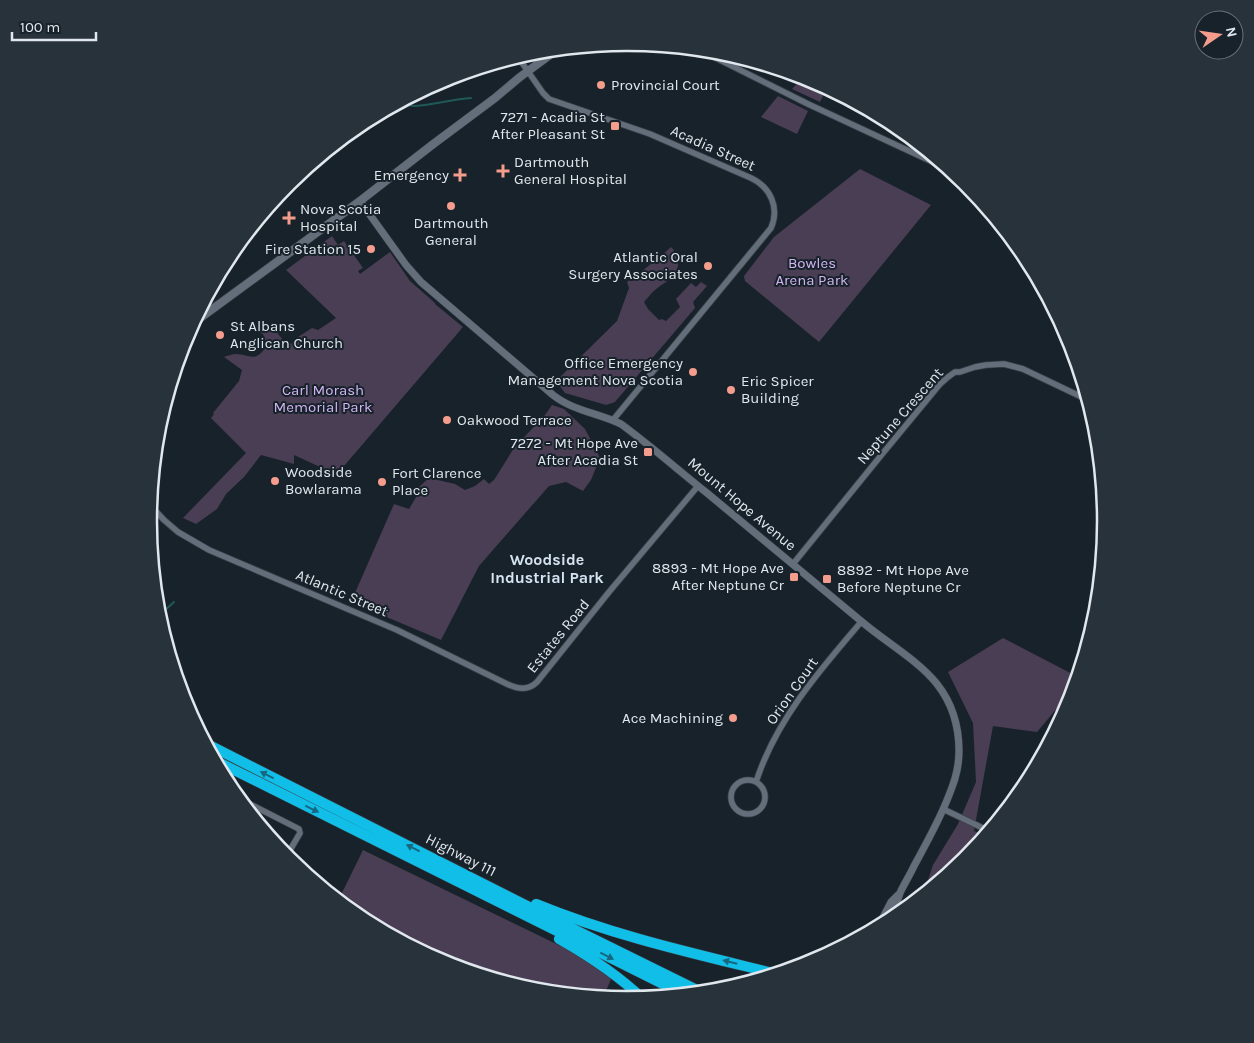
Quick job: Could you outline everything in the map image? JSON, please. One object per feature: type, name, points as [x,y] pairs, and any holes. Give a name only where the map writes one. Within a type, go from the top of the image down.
[{"type":"highway","name":"Highway 111","points":[[216,750],[692,987]]},
{"type":"highway","name":"Highway 111","points":[[225,766],[674,989]]},
{"type":"highway","points":[[391,848],[413,862],[574,948],[610,971],[634,992]]},
{"type":"highway","points":[[456,870],[469,873],[559,913],[598,927],[647,942],[765,971]]},
{"type":"main road","points":[[205,315],[360,201],[545,58]]},
{"type":"street","points":[[721,60],[808,104],[926,159]]},
{"type":"street","name":"Acadia Street","points":[[523,63],[549,99],[650,134],[751,178],[766,188],[774,205],[774,217],[771,228],[613,420]]},
{"type":"street","name":"Mount Hope Avenue","points":[[360,201],[406,265],[421,282],[559,400],[573,407],[613,420],[634,433],[936,683],[946,697],[959,736],[958,773],[943,809],[900,893],[895,907]]},
{"type":"street","name":"Neptune Crescent","points":[[793,564],[940,384],[954,372],[986,365],[1012,365],[1080,396]]},
{"type":"street","name":"Estates Road","points":[[532,687],[698,486]]},
{"type":"street","name":"Atlantic Street","points":[[157,513],[178,532],[209,550],[397,630],[515,688],[532,687]]},
{"type":"street","name":"Orion Court","points":[[756,782],[762,762],[786,717],[814,678],[861,622]]},
{"type":"street","points":[[745,780],[756,782],[764,790],[766,796],[764,804],[755,813],[743,814],[732,805],[731,792],[734,786],[745,780]]},
{"type":"street","points":[[252,805],[299,829],[300,833],[290,850]]},
{"type":"street","points":[[943,809],[984,828]]},
{"type":"street","name":"Mount Hope Avenue","points":[[884,914],[891,902],[900,893]]},
{"type":"green space","points":[[797,83],[824,95],[820,102],[792,89]]},
{"type":"green space","points":[[778,96],[808,111],[797,134],[761,117]]},
{"type":"green space","name":"Bowles Arena Park","points":[[860,169],[931,205],[819,342],[745,281],[744,276],[774,237]]},
{"type":"green space","name":"Carl Morash Memorial Park","points":[[332,236],[338,245],[344,241],[363,268],[358,271],[360,274],[390,252],[410,281],[463,327],[338,473],[334,471],[333,473],[294,455],[294,464],[261,455],[244,477],[226,494],[217,509],[196,524],[183,518],[246,453],[211,418],[239,381],[242,370],[224,357],[236,354],[253,357],[263,351],[267,345],[263,334],[250,329],[250,324],[261,327],[265,332],[275,330],[283,340],[291,344],[312,328],[318,330],[336,318],[286,270]]},
{"type":"green space","points":[[671,247],[678,258],[678,267],[671,278],[654,291],[644,302],[659,320],[666,321],[680,307],[676,299],[691,283],[696,287],[701,282],[707,286],[693,302],[695,308],[615,402],[606,405],[565,393],[556,381],[617,321],[629,288],[627,282]]},
{"type":"green space","points":[[552,405],[564,409],[585,429],[600,458],[591,480],[583,491],[566,482],[549,486],[479,566],[441,640],[351,602],[394,504],[409,509],[419,492],[419,487],[429,478],[455,484],[465,490],[475,486],[484,479],[489,484],[494,480],[514,448]]},
{"type":"green space","points":[[1003,638],[1072,674],[1058,707],[1037,732],[993,726],[974,831],[980,833],[925,885],[933,865],[958,824],[976,782],[973,723],[948,672]]},
{"type":"green space","points":[[363,850],[614,972],[606,991],[566,988],[505,976],[447,956],[419,943],[392,929],[341,895]]},
{"type":"waterway","points":[[409,105],[415,106],[471,98]]},
{"type":"waterway","points":[[165,610],[174,602]]},
{"type":"place","name":"Provincial Court","points":[[601,85]]},
{"type":"place","name":"7271 - Acadia St After Pleasant St","points":[[615,126]]},
{"type":"place","name":"Dartmouth General Hospital","points":[[503,171]]},
{"type":"place","name":"Emergency","points":[[460,175]]},
{"type":"place","name":"Dartmouth General","points":[[451,206]]},
{"type":"place","name":"Nova Scotia Hospital","points":[[289,218]]},
{"type":"place","name":"Fire Station 15","points":[[371,249]]},
{"type":"place","name":"Atlantic Oral Surgery Associates","points":[[708,266]]},
{"type":"place","name":"St Albans Anglican Church","points":[[220,335]]},
{"type":"place","name":"Office Emergency Management Nova Scotia","points":[[693,372]]},
{"type":"place","name":"Eric Spicer Building","points":[[731,390]]},
{"type":"place","name":"Oakwood Terrace","points":[[447,420]]},
{"type":"place","name":"7272 - Mt Hope Ave After Acadia St","points":[[648,452]]},
{"type":"place","name":"Woodside Bowlarama","points":[[275,481]]},
{"type":"place","name":"Fort Clarence Place","points":[[382,482]]},
{"type":"place","name":"8893 - Mt Hope Ave After Neptune Cr","points":[[794,577]]},
{"type":"place","name":"8892 - Mt Hope Ave Before Neptune Cr","points":[[827,579]]},
{"type":"place","name":"Ace Machining","points":[[733,718]]},
{"type":"district","name":"Woodside Industrial Park","points":[[547,568]]}]
